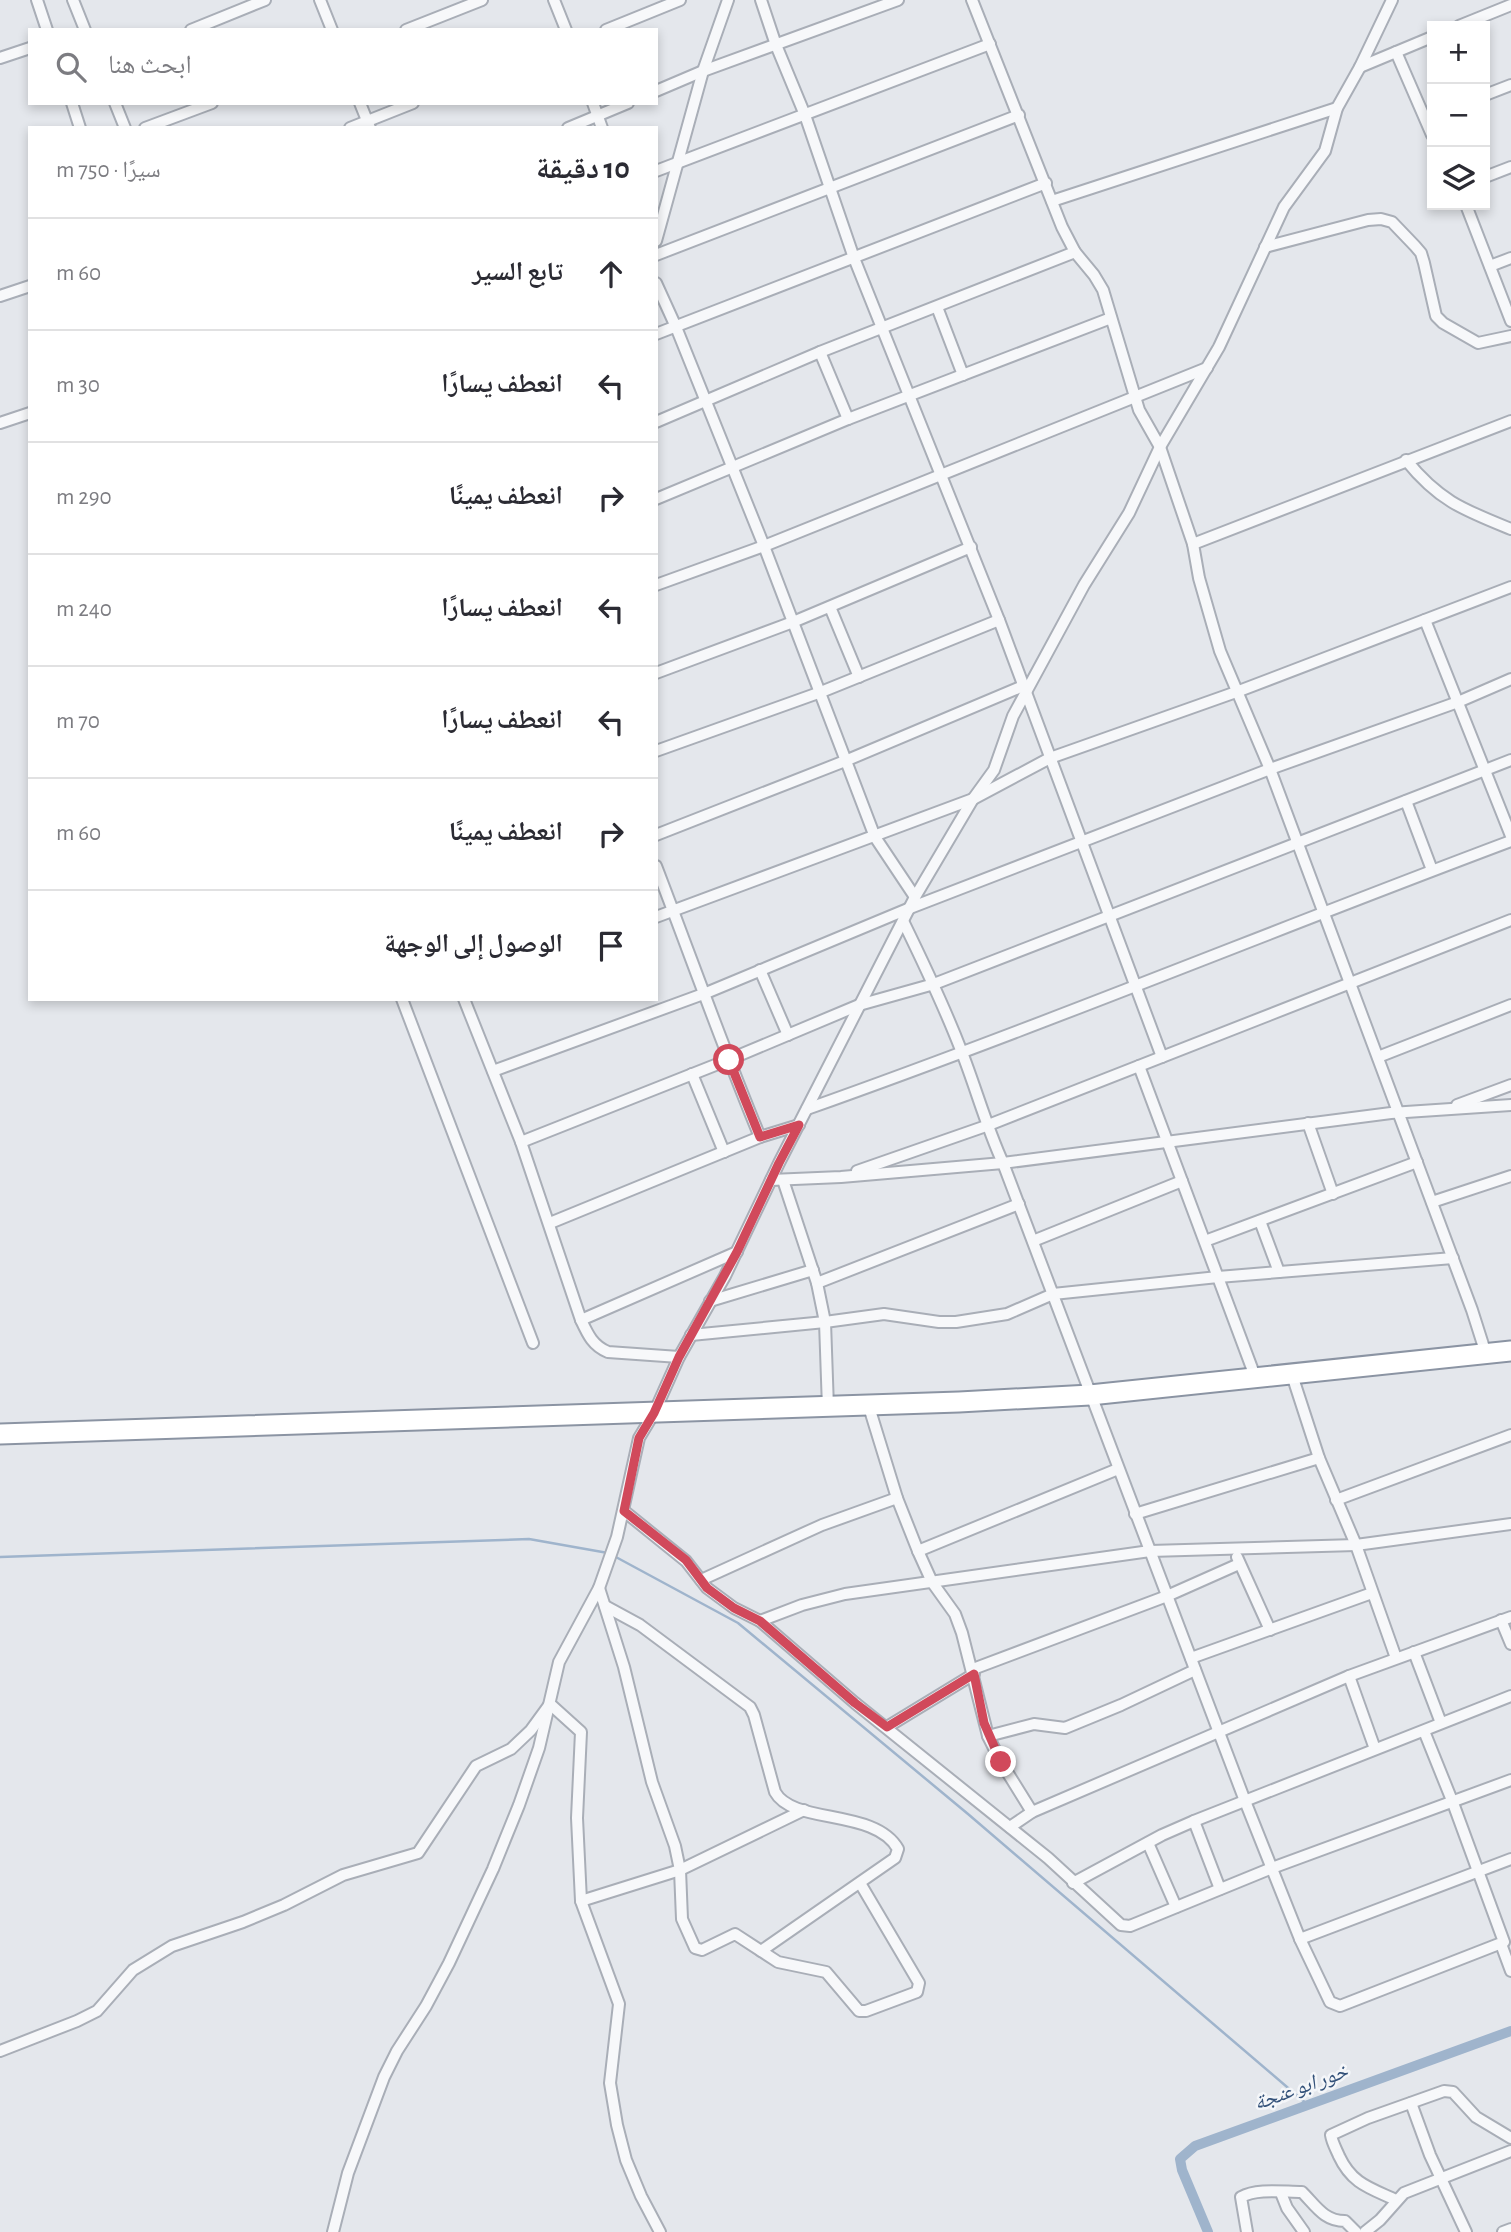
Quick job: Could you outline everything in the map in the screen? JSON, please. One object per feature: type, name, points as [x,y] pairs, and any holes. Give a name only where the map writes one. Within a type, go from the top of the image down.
[{"type":"highway","points":[[0,1434],[828,1408],[1090,1395],[1511,1351]]},
{"type":"street","points":[[37,0],[46,28]]},
{"type":"street","points":[[73,0],[84,28]]},
{"type":"street","points":[[196,28],[265,0]]},
{"type":"street","points":[[320,0],[331,28]]},
{"type":"street","points":[[411,28],[482,0]]},
{"type":"street","points":[[554,0],[565,28]]},
{"type":"street","points":[[611,28],[680,0]]},
{"type":"street","points":[[658,233],[703,71],[728,0]]},
{"type":"street","points":[[761,0],[805,115],[854,258],[971,547],[1163,1057]]},
{"type":"street","points":[[658,90],[703,71],[898,0]]},
{"type":"street","points":[[972,0],[1074,252],[1099,282],[1139,410],[1160,447],[1193,544],[1213,631],[1298,842],[1453,1258],[1486,1354]]},
{"type":"street","points":[[333,2232],[348,2173],[384,2077],[440,1982],[493,1869],[527,1786],[559,1662],[599,1588],[624,1511],[639,1438],[654,1413],[679,1357],[737,1252],[915,897],[973,799],[994,770],[1024,689],[1129,513],[1160,447],[1208,367],[1284,207],[1325,151],[1337,108],[1392,0]]},
{"type":"street","points":[[1471,21],[1511,5]]},
{"type":"street","points":[[1360,67],[1427,39]]},
{"type":"street","points":[[658,171],[990,44]]},
{"type":"street","points":[[0,58],[28,49]]},
{"type":"street","points":[[1396,52],[1427,115]]},
{"type":"street","points":[[1490,93],[1511,85]]},
{"type":"street","points":[[73,105],[79,126]]},
{"type":"street","points":[[116,105],[124,126]]},
{"type":"street","points":[[150,126],[207,105]]},
{"type":"street","points":[[361,105],[368,124],[409,105]]},
{"type":"street","points":[[594,105],[601,126]]},
{"type":"street","points":[[573,126],[623,105]]},
{"type":"street","points":[[1052,201],[1337,108]]},
{"type":"street","points":[[658,254],[1019,115]]},
{"type":"street","points":[[1490,175],[1511,167]]},
{"type":"street","points":[[658,333],[1046,183]]},
{"type":"street","points":[[1468,210],[1511,321]]},
{"type":"street","points":[[1265,247],[1368,220],[1392,222],[1421,253],[1433,308],[1439,320],[1478,343],[1511,336]]},
{"type":"street","points":[[658,421],[820,352],[1074,252]]},
{"type":"street","points":[[1490,266],[1511,258]]},
{"type":"street","points":[[0,296],[28,287]]},
{"type":"street","points":[[658,287],[764,546],[874,837],[915,897]]},
{"type":"street","points":[[937,307],[963,375]]},
{"type":"street","points":[[658,498],[848,419],[1111,318]]},
{"type":"street","points":[[820,352],[848,419]]},
{"type":"street","points":[[658,584],[764,546],[1208,367]]},
{"type":"street","points":[[0,423],[28,415]]},
{"type":"street","points":[[1193,544],[1511,421]]},
{"type":"street","points":[[1406,460],[1426,484],[1442,497],[1511,529]]},
{"type":"street","points":[[658,672],[793,622],[971,547]]},
{"type":"street","points":[[658,916],[973,799],[1051,758],[1239,691],[1511,587]]},
{"type":"street","points":[[830,607],[859,677]]},
{"type":"street","points":[[658,750],[821,692],[999,620]]},
{"type":"street","points":[[807,1109],[962,1054],[1511,838],[1425,620]]},
{"type":"street","points":[[493,1071],[706,993],[910,908],[1270,769],[1458,702],[1511,680]]},
{"type":"street","points":[[658,834],[1024,689]]},
{"type":"street","points":[[521,1142],[729,1060],[859,1005],[934,984],[1511,760]]},
{"type":"street","points":[[1406,801],[1432,870]]},
{"type":"street","points":[[658,871],[760,1137]]},
{"type":"street","points":[[841,1177],[986,1126],[1511,920]]},
{"type":"street","points":[[903,921],[934,984],[962,1054],[986,1126],[1019,1204],[1245,1801],[1300,1939],[1331,2002],[1340,2006],[1505,1942]]},
{"type":"street","points":[[760,970],[788,1035]]},
{"type":"street","points":[[403,1001],[533,1343]]},
{"type":"street","points":[[465,1001],[521,1142],[581,1320],[592,1341],[598,1348],[608,1352],[679,1357]]},
{"type":"street","points":[[1378,1057],[1511,1005]]},
{"type":"street","points":[[1139,1066],[1256,1379]]},
{"type":"street","points":[[692,1074],[724,1152]]},
{"type":"street","points":[[1444,1110],[1511,1085]]},
{"type":"street","points":[[771,1180],[841,1177],[1003,1163],[1399,1113],[1511,1105]]},
{"type":"street","points":[[1308,1124],[1333,1194]]},
{"type":"street","points":[[550,1223],[760,1137],[799,1125]]},
{"type":"street","points":[[1205,1241],[1417,1162]]},
{"type":"street","points":[[1432,1202],[1511,1176]]},
{"type":"street","points":[[783,1180],[817,1283],[825,1322],[828,1408]]},
{"type":"street","points":[[1033,1241],[1182,1181]]},
{"type":"street","points":[[817,1283],[1019,1204]]},
{"type":"street","points":[[1260,1221],[1279,1272]]},
{"type":"street","points":[[581,1320],[737,1252]]},
{"type":"street","points":[[691,1335],[884,1314],[956,1322],[1007,1314],[1053,1294],[1218,1277],[1453,1258]]},
{"type":"street","points":[[710,1301],[813,1270]]},
{"type":"street","points":[[1292,1375],[1319,1458],[1356,1545],[1396,1658]]},
{"type":"street","points":[[869,1406],[897,1498],[918,1551],[932,1582],[954,1614],[973,1671],[988,1736],[1032,1812]]},
{"type":"street","points":[[1336,1500],[1511,1435]]},
{"type":"street","points":[[1135,1514],[1319,1458]]},
{"type":"street","points":[[918,1551],[1118,1469]]},
{"type":"street","points":[[701,1580],[822,1525],[897,1498]]},
{"type":"street","points":[[624,1511],[686,1560],[707,1588],[734,1608],[760,1621],[855,1703],[1010,1827],[1118,1923],[1125,1926],[1272,1868],[1511,1780]]},
{"type":"street","points":[[760,1621],[833,1597],[1150,1551],[1356,1545],[1511,1524]]},
{"type":"street","points":[[1234,1548],[1270,1630]]},
{"type":"street","points":[[887,1727],[973,1671],[1167,1596],[1239,1564]]},
{"type":"street","points":[[599,1588],[627,1678],[652,1782],[672,1838],[680,1870],[682,1919],[695,1948],[702,1950],[736,1934],[784,1965],[826,1972],[859,2011],[866,2011],[917,1992],[919,1983],[860,1882]]},
{"type":"street","points":[[1191,1658],[1373,1593]]},
{"type":"street","points":[[605,1605],[640,1625],[750,1707],[775,1793],[782,1802],[804,1810],[850,1820],[876,1830],[895,1844],[898,1852],[895,1858],[761,1951]]},
{"type":"street","points":[[1010,1827],[1032,1812],[1349,1676],[1506,1618],[1511,1644]]},
{"type":"street","points":[[1414,1652],[1441,1723]]},
{"type":"street","points":[[988,1736],[1034,1724],[1066,1728],[1195,1670]]},
{"type":"street","points":[[1349,1676],[1375,1749]]},
{"type":"street","points":[[1073,1883],[1194,1821],[1511,1696]]},
{"type":"street","points":[[550,1704],[581,1732],[577,1818],[580,1901],[619,2004],[610,2082],[617,2125],[626,2160],[660,2232]]},
{"type":"street","points":[[0,2051],[93,2014],[133,1970],[172,1946],[253,1918],[343,1875],[418,1853],[475,1766],[511,1749],[531,1730],[550,1704]]},
{"type":"street","points":[[1424,1731],[1505,1942],[1511,1971]]},
{"type":"street","points":[[580,1901],[680,1870],[804,1810]]},
{"type":"street","points":[[1194,1821],[1220,1889]]},
{"type":"street","points":[[1147,1843],[1176,1907]]},
{"type":"street","points":[[1300,1939],[1511,1859]]},
{"type":"street","points":[[1396,2200],[1350,2176],[1331,2135],[1368,2118],[1444,2091],[1452,2092],[1476,2117],[1511,2138]]},
{"type":"street","points":[[1411,2103],[1430,2155],[1466,2232]]},
{"type":"street","points":[[1365,2232],[1380,2220],[1404,2193],[1511,2151]]},
{"type":"street","points":[[1247,2232],[1241,2197],[1256,2192],[1302,2192],[1325,2217],[1345,2221],[1356,2232]]},
{"type":"street","points":[[1281,2193],[1287,2208],[1304,2232]]},
{"type":"street","points":[[1503,2232],[1511,2229]]},
{"type":"waterway","points":[[0,1557],[529,1539],[608,1553]]},
{"type":"waterway","points":[[614,1556],[738,1623],[968,1814],[1308,2105]]},
{"type":"waterway","name":"خور ابو عنجة","points":[[1208,2232],[1180,2159],[1195,2146],[1511,2031]]},
{"type":"route","points":[[729,1060],[760,1137],[799,1125],[725,1276],[679,1357],[654,1413],[639,1438],[624,1511],[686,1560],[707,1588],[734,1608],[760,1621],[887,1727],[974,1674],[984,1723],[1001,1762]]}]
